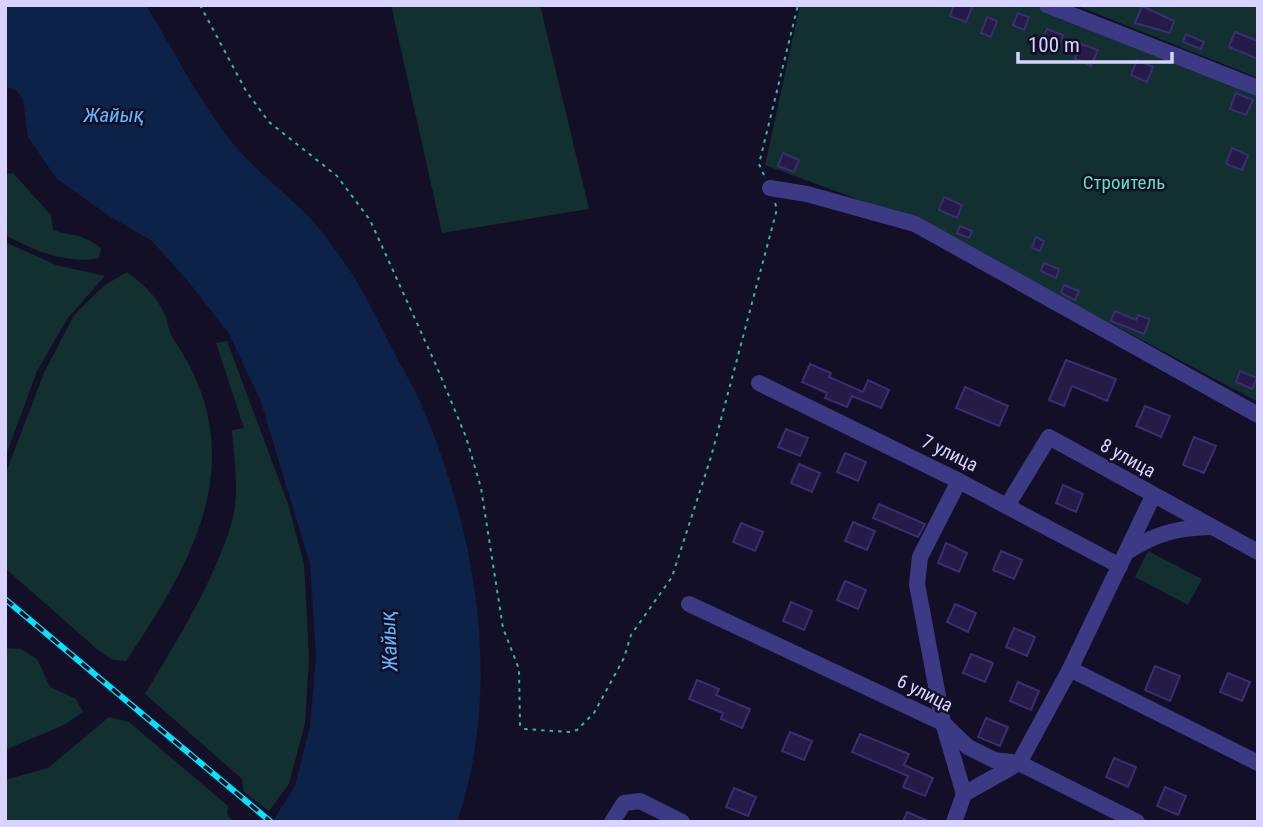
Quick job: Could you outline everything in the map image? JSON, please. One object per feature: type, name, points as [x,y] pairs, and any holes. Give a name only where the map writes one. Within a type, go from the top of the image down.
[{"type":"street","points":[[1047,5],[1258,88]]},
{"type":"street","points":[[769,188],[807,194],[915,224],[1258,415]]},
{"type":"street","name":"7 улица","points":[[759,383],[1007,506],[1123,559]]},
{"type":"street","name":"8 улица","points":[[1007,506],[1049,438],[1258,552]]},
{"type":"street","points":[[954,822],[964,794],[943,723],[917,584],[920,557],[959,481]]},
{"type":"street","points":[[964,794],[1019,762],[1070,669],[1153,496]]},
{"type":"street","points":[[1123,559],[1153,535],[1178,528],[1211,527]]},
{"type":"street","name":"6 улица","points":[[689,604],[943,723],[968,747],[993,760],[1019,762],[1137,822]]},
{"type":"street","points":[[1070,669],[1258,763]]},
{"type":"street","points":[[612,822],[624,803],[640,801],[682,822]]},
{"type":"path","points":[[200,5],[246,91],[269,122],[337,176],[370,220],[466,437],[481,488],[503,628],[519,669],[520,725],[524,729],[569,732],[576,730],[594,713],[624,657],[631,635],[672,577],[712,457],[777,209],[759,164],[798,5]]},
{"type":"green space","points":[[391,5],[540,5],[589,209],[442,233]]},
{"type":"green space","name":"Строитель","points":[[800,5],[1032,5],[1258,92],[1258,402],[922,223],[765,165]]},
{"type":"green space","points":[[1075,5],[1258,5],[1258,78]]},
{"type":"green space","points":[[13,173],[51,215],[53,230],[94,243],[101,248],[99,258],[63,258],[27,246],[5,235],[5,174]]},
{"type":"green space","points":[[5,242],[56,265],[105,276],[67,319],[37,371],[5,458]]},
{"type":"green space","points":[[127,272],[158,302],[172,337],[197,383],[210,425],[212,466],[206,506],[192,545],[174,584],[126,661],[113,660],[98,650],[5,568],[5,475],[44,373],[74,315],[105,285]]},
{"type":"green space","points":[[227,341],[288,504],[304,564],[309,658],[305,723],[289,784],[269,811],[243,791],[242,779],[145,694],[205,589],[232,522],[236,488],[232,430],[244,428],[216,343]]},
{"type":"green space","points":[[1148,551],[1202,579],[1188,605],[1135,577]]},
{"type":"green space","points":[[5,648],[21,649],[37,659],[50,687],[76,699],[83,712],[64,725],[5,750]]},
{"type":"green space","points":[[109,717],[129,722],[228,806],[227,814],[233,822],[5,822],[5,780],[48,768]]},
{"type":"water","name":"Жайық","points":[[5,5],[146,5],[227,136],[254,166],[317,226],[347,266],[367,300],[425,413],[459,512],[470,563],[478,616],[481,668],[471,772],[457,822],[272,822],[295,786],[310,726],[316,654],[310,564],[260,399],[228,332],[187,280],[152,241],[109,216],[56,178],[28,137],[23,100],[17,91],[5,86]]},
{"type":"building","points":[[954,5],[973,5],[966,22],[950,16]]},
{"type":"building","points":[[1142,6],[1174,21],[1170,33],[1135,23]]},
{"type":"building","points":[[1018,13],[1029,17],[1024,30],[1013,25]]},
{"type":"building","points":[[987,17],[997,21],[991,37],[981,33]]},
{"type":"building","points":[[1047,29],[1063,35],[1057,51],[1041,44]]},
{"type":"building","points":[[1235,32],[1258,41],[1258,59],[1229,47]]},
{"type":"building","points":[[1186,34],[1204,42],[1201,49],[1183,42]]},
{"type":"building","points":[[1081,44],[1098,50],[1091,66],[1075,59]]},
{"type":"building","points":[[1137,60],[1153,67],[1147,82],[1131,75]]},
{"type":"building","points":[[1236,93],[1253,100],[1246,115],[1230,109]]},
{"type":"building","points":[[1232,148],[1248,155],[1242,170],[1226,164]]},
{"type":"building","points":[[783,153],[799,160],[794,172],[778,166]]},
{"type":"building","points":[[944,197],[962,205],[957,218],[939,210]]},
{"type":"building","points":[[960,226],[972,231],[969,238],[957,233]]},
{"type":"building","points":[[1036,237],[1044,241],[1040,251],[1032,248]]},
{"type":"building","points":[[1044,263],[1059,269],[1056,278],[1041,271]]},
{"type":"building","points":[[1064,285],[1079,291],[1075,300],[1061,293]]},
{"type":"building","points":[[1115,311],[1136,320],[1138,315],[1150,319],[1144,334],[1111,321]]},
{"type":"building","points":[[1066,360],[1116,379],[1107,401],[1072,386],[1064,406],[1049,400]]},
{"type":"building","points":[[810,364],[831,373],[829,377],[863,392],[868,380],[889,390],[881,408],[852,396],[847,407],[825,398],[827,393],[802,382]]},
{"type":"building","points":[[1240,371],[1257,378],[1252,389],[1236,382]]},
{"type":"building","points":[[965,387],[1008,406],[999,426],[956,408]]},
{"type":"building","points":[[1145,406],[1170,416],[1161,437],[1136,426]]},
{"type":"building","points":[[786,429],[808,438],[800,456],[778,447]]},
{"type":"building","points":[[1194,437],[1216,446],[1204,473],[1183,465]]},
{"type":"building","points":[[845,453],[866,462],[858,481],[837,472]]},
{"type":"building","points":[[799,464],[820,473],[812,492],[791,483]]},
{"type":"building","points":[[1063,485],[1083,494],[1076,512],[1056,503]]},
{"type":"building","points":[[879,504],[925,524],[918,537],[873,518]]},
{"type":"building","points":[[853,522],[875,531],[867,550],[845,541]]},
{"type":"building","points":[[741,523],[763,532],[755,551],[733,542]]},
{"type":"building","points":[[946,543],[967,553],[959,572],[938,563]]},
{"type":"building","points":[[1001,551],[1022,560],[1014,579],[993,570]]},
{"type":"building","points":[[845,581],[866,590],[858,609],[837,600]]},
{"type":"building","points":[[791,602],[812,611],[804,630],[783,621]]},
{"type":"building","points":[[955,604],[976,613],[968,632],[947,622]]},
{"type":"building","points":[[1014,628],[1035,637],[1027,656],[1006,647]]},
{"type":"building","points":[[971,654],[993,663],[985,682],[963,673]]},
{"type":"building","points":[[1155,666],[1180,676],[1170,701],[1145,690]]},
{"type":"building","points":[[1228,673],[1250,682],[1242,701],[1220,692]]},
{"type":"building","points":[[697,680],[719,689],[716,695],[750,709],[742,728],[721,719],[723,713],[689,699]]},
{"type":"building","points":[[1018,682],[1039,691],[1031,710],[1010,701]]},
{"type":"building","points":[[986,718],[1008,727],[1000,746],[978,737]]},
{"type":"building","points":[[790,732],[812,741],[804,760],[782,751]]},
{"type":"building","points":[[860,734],[909,754],[904,765],[933,778],[925,796],[903,787],[908,776],[852,752]]},
{"type":"building","points":[[1114,758],[1136,767],[1128,787],[1106,777]]},
{"type":"building","points":[[1165,787],[1186,796],[1178,815],[1157,806]]},
{"type":"building","points":[[734,788],[756,797],[748,816],[726,807]]},
{"type":"building","points":[[907,812],[930,822],[903,822]]},
{"type":"railway","points":[[5,599],[271,822]]}]
